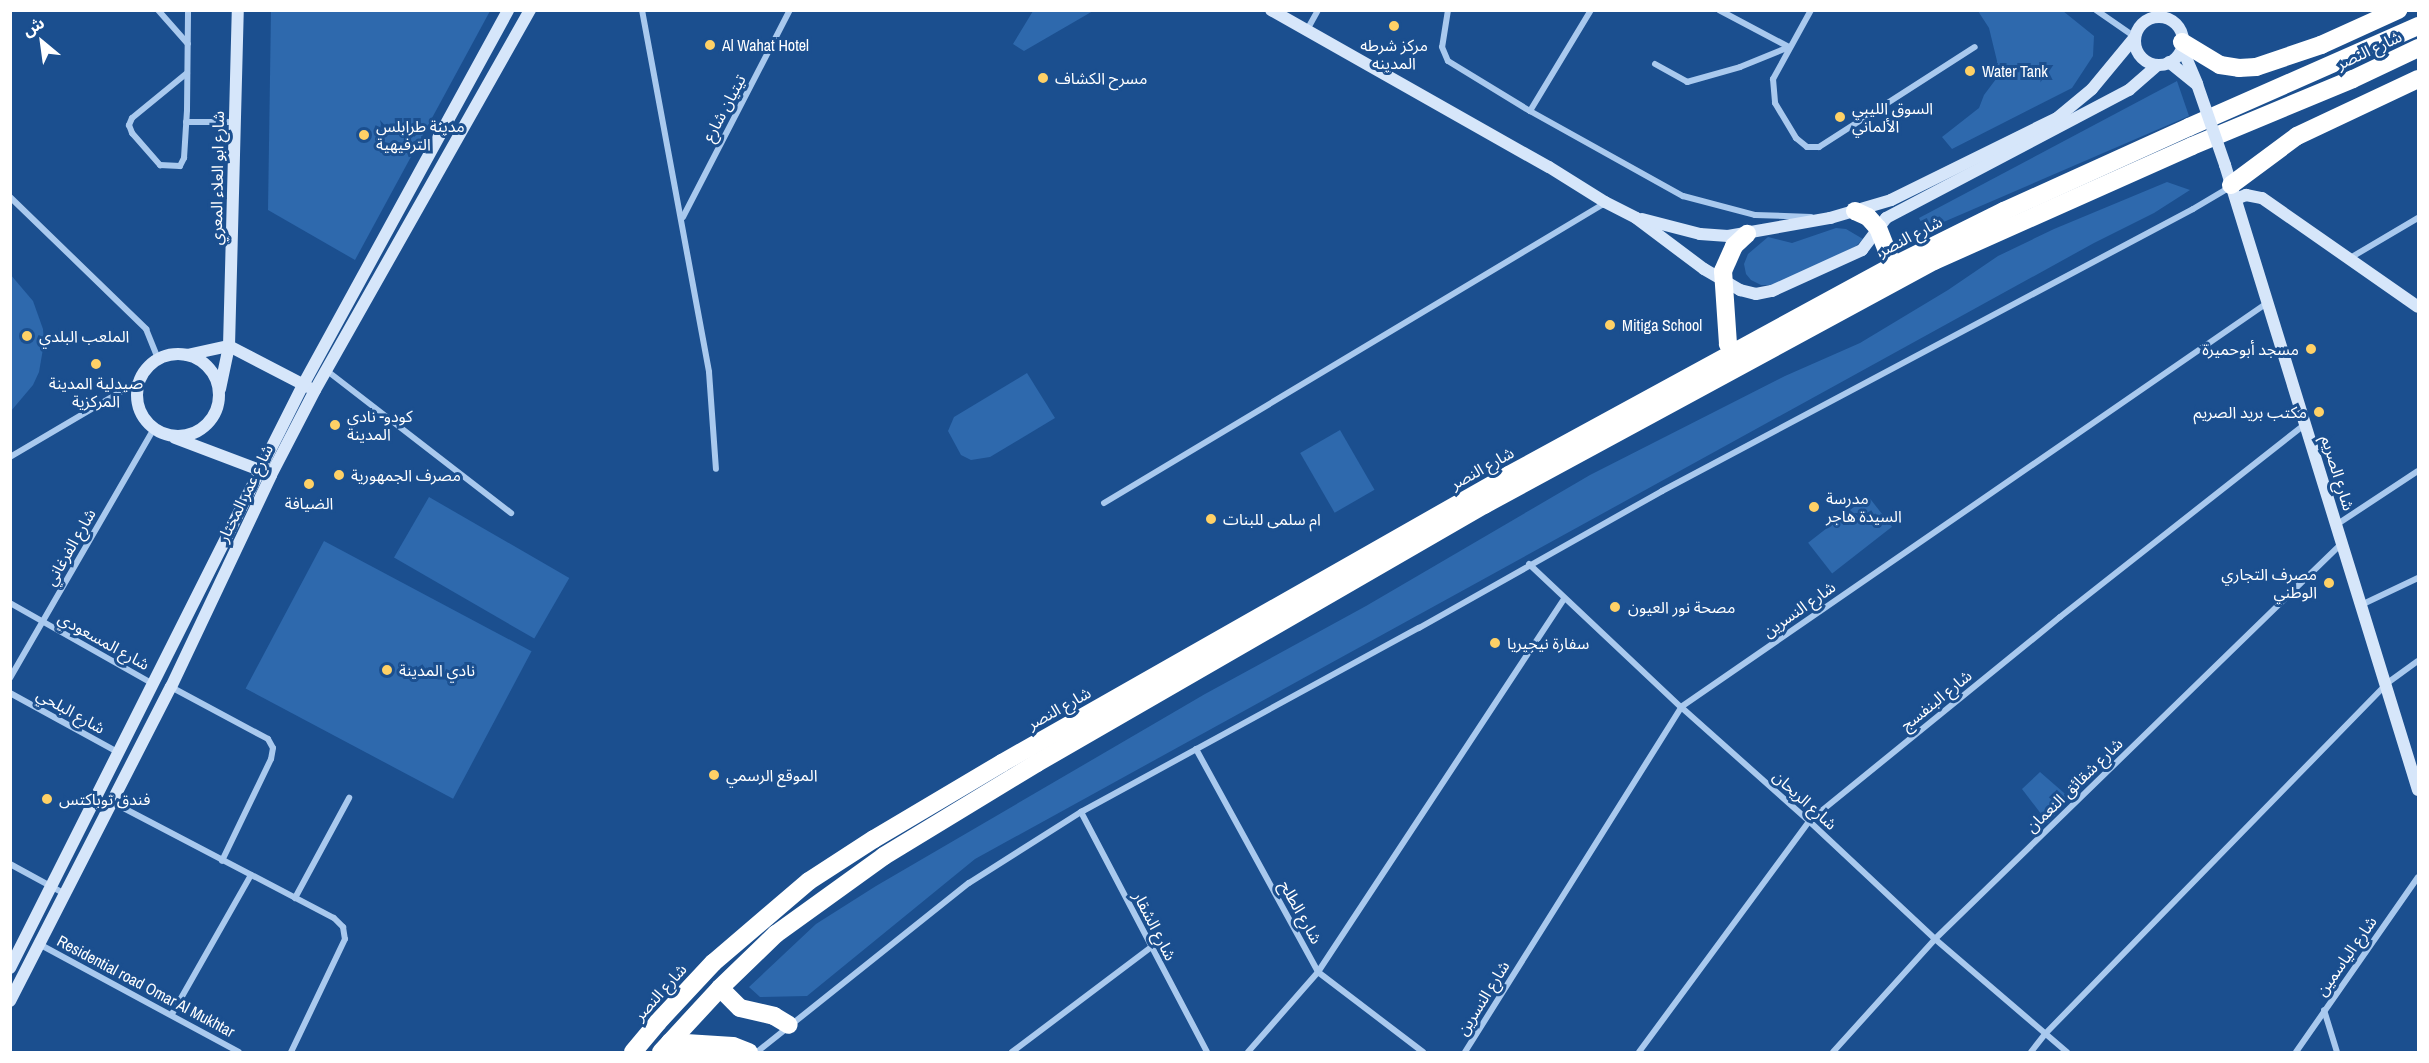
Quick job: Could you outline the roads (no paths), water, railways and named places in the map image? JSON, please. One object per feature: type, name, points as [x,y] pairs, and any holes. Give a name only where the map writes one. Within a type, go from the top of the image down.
[{"type":"highway","points":[[2182,45],[2220,65],[2256,67],[2321,45],[2398,10]]},
{"type":"highway","name":"شارع النصر","points":[[633,1053],[658,1022],[713,963],[809,881],[874,839],[1012,757],[1500,480],[1735,359],[2004,211],[2418,26]]},
{"type":"highway","name":"شارع النصر","points":[[1893,274],[2354,79],[2418,48]]},
{"type":"highway","points":[[2234,192],[2297,136],[2418,79]]},
{"type":"highway","points":[[1855,211],[1869,217],[1878,228],[1893,274]]},
{"type":"highway","points":[[1735,359],[1726,334],[1723,280],[1729,254],[1747,234]]},
{"type":"highway","name":"شارع النصر","points":[[665,1047],[720,988],[776,934],[884,856],[1037,763],[1735,359]]},
{"type":"highway","points":[[720,988],[740,1008],[774,1017],[789,1025]]},
{"type":"highway","points":[[665,1047],[733,1046],[749,1053]]},
{"type":"street","points":[[158,10],[188,44]]},
{"type":"street","points":[[187,73],[132,118],[129,126],[132,133],[160,165],[171,168],[180,166],[184,158],[186,122],[188,44],[188,10]]},
{"type":"street","name":"شارع ابو العلاء المعري","points":[[220,389],[229,346],[238,10]]},
{"type":"street","name":"شارع عمر المختار","points":[[10,968],[154,684],[508,10]]},
{"type":"street","name":"شارع عمر المختار","points":[[309,387],[325,369],[530,10]]},
{"type":"street","points":[[642,10],[709,372],[716,469]]},
{"type":"street","name":"تيتيان شارع","points":[[682,218],[790,10]]},
{"type":"street","points":[[1271,10],[1636,218],[1689,259],[1748,292],[1772,291],[1862,250],[1878,228],[1892,215],[2130,90],[2182,45],[2177,25],[2172,15],[2147,20],[2092,89],[2057,118],[1909,192],[1830,218],[1747,234],[1700,234],[1636,218]]},
{"type":"street","points":[[1307,31],[1318,10]]},
{"type":"street","points":[[1448,10],[1443,47],[1448,61],[1530,111],[1683,196],[1755,215],[1830,218]]},
{"type":"street","points":[[1530,111],[1591,10]]},
{"type":"street","points":[[1719,10],[1789,47]]},
{"type":"street","points":[[1811,10],[1773,79],[1775,103],[1796,138],[1807,147],[1819,147],[1975,47]]},
{"type":"street","points":[[2097,10],[2135,37],[2139,54],[2145,60],[2163,63],[2197,84]]},
{"type":"street","name":"شارع الصريم","points":[[2182,45],[2234,192],[2418,790]]},
{"type":"street","points":[[1655,64],[1687,82],[1740,67],[1789,47]]},
{"type":"street","points":[[186,122],[234,122]]},
{"type":"street","points":[[757,1053],[789,1025],[969,883],[1081,812],[1419,628],[1529,564],[1974,324],[2201,205],[2234,192],[2262,198],[2418,307]]},
{"type":"street","points":[[10,197],[146,329],[158,359]]},
{"type":"street","points":[[1104,503],[1605,202]]},
{"type":"street","points":[[2350,258],[2418,218]]},
{"type":"street","name":"شارع النسرين","points":[[1465,1053],[1681,707],[2268,303]]},
{"type":"street","points":[[265,472],[154,429],[141,413],[137,392],[139,381],[144,372],[158,359],[229,346],[309,387]]},
{"type":"street","points":[[171,436],[184,437],[208,425],[218,409],[220,389],[209,367],[187,355]]},
{"type":"street","points":[[325,369],[511,513]]},
{"type":"street","points":[[10,457],[139,381]]},
{"type":"street","name":"شارع البنفسج","points":[[1639,1053],[1809,821],[2060,617],[2305,423]]},
{"type":"street","name":"شارع الفرغاني","points":[[10,678],[154,429]]},
{"type":"street","points":[[2336,525],[2418,471]]},
{"type":"street","name":"شارع عمر المختار","points":[[10,1001],[171,687],[265,472]]},
{"type":"street","name":"شارع شقائق النعمان","points":[[1833,1053],[1935,939],[2341,543]]},
{"type":"street","name":"شارع الريحان","points":[[1529,564],[1564,599],[1809,821],[1935,939],[2067,1053]]},
{"type":"street","points":[[2361,604],[2418,578]]},
{"type":"street","points":[[1248,1053],[1318,972],[1564,599]]},
{"type":"street","name":"شارع المسعودي","points":[[10,603],[154,684]]},
{"type":"street","points":[[2031,1053],[2045,1034],[2386,684],[2418,661]]},
{"type":"street","points":[[171,687],[268,740],[273,748],[271,759],[222,861]]},
{"type":"street","name":"شارع البلحي","points":[[10,693],[119,753]]},
{"type":"street","name":"شارع الطلح","points":[[1196,749],[1318,972],[1424,1053]]},
{"type":"street","points":[[295,898],[348,798]]},
{"type":"street","points":[[112,802],[334,918],[343,927],[345,939],[291,1053]]},
{"type":"street","name":"شارع الشقار","points":[[1081,812],[1150,948],[1207,1053]]},
{"type":"street","points":[[10,864],[65,894]]},
{"type":"street","points":[[172,1014],[251,875]]},
{"type":"street","name":"شارع الياسمين","points":[[2296,1053],[2418,877]]},
{"type":"street","name":"Residential road Omar Al Mukhtar","points":[[39,944],[172,1014],[239,1053]]},
{"type":"street","points":[[1012,1053],[1150,948]]},
{"type":"street","points":[[2324,1010],[2337,1053]]},
{"type":"place","name":"مركز شرطه المدينه","points":[[1394,26]]},
{"type":"place","name":"Al Wahat Hotel","points":[[710,45]]},
{"type":"place","name":"Water Tank","points":[[1970,71]]},
{"type":"place","name":"مسرح الكشاف","points":[[1043,78]]},
{"type":"place","name":"السوق الليبي الألماني","points":[[1840,117]]},
{"type":"place","name":"مدينة طرابلس الترفيهية","points":[[364,135]]},
{"type":"place","name":"Mitiga School","points":[[1610,325]]},
{"type":"place","name":"الملعب البلدي","points":[[27,336]]},
{"type":"place","name":"مسجد أبوحميرة","points":[[2311,349]]},
{"type":"place","name":"صيدلية المدينة المركزية","points":[[96,364]]},
{"type":"place","name":"مكتب بريد الصريم","points":[[2319,412]]},
{"type":"place","name":"كودو- نادي المدينة","points":[[335,425]]},
{"type":"place","name":"مصرف الجمهورية","points":[[339,475]]},
{"type":"place","name":"الضيافة","points":[[309,484]]},
{"type":"place","name":"مدرسة السيدة هاجر","points":[[1814,507]]},
{"type":"place","name":"ام سلمى للبنات","points":[[1211,519]]},
{"type":"place","name":"مصرف التجاري الوطني","points":[[2329,583]]},
{"type":"place","name":"مصحة نور العيون","points":[[1615,607]]},
{"type":"place","name":"سفارة نيجيريا","points":[[1495,643]]},
{"type":"place","name":"نادي المدينة","points":[[387,670]]},
{"type":"place","name":"الموقع الرسمي","points":[[714,775]]},
{"type":"place","name":"فندق توباكتس","points":[[47,799]]}]
